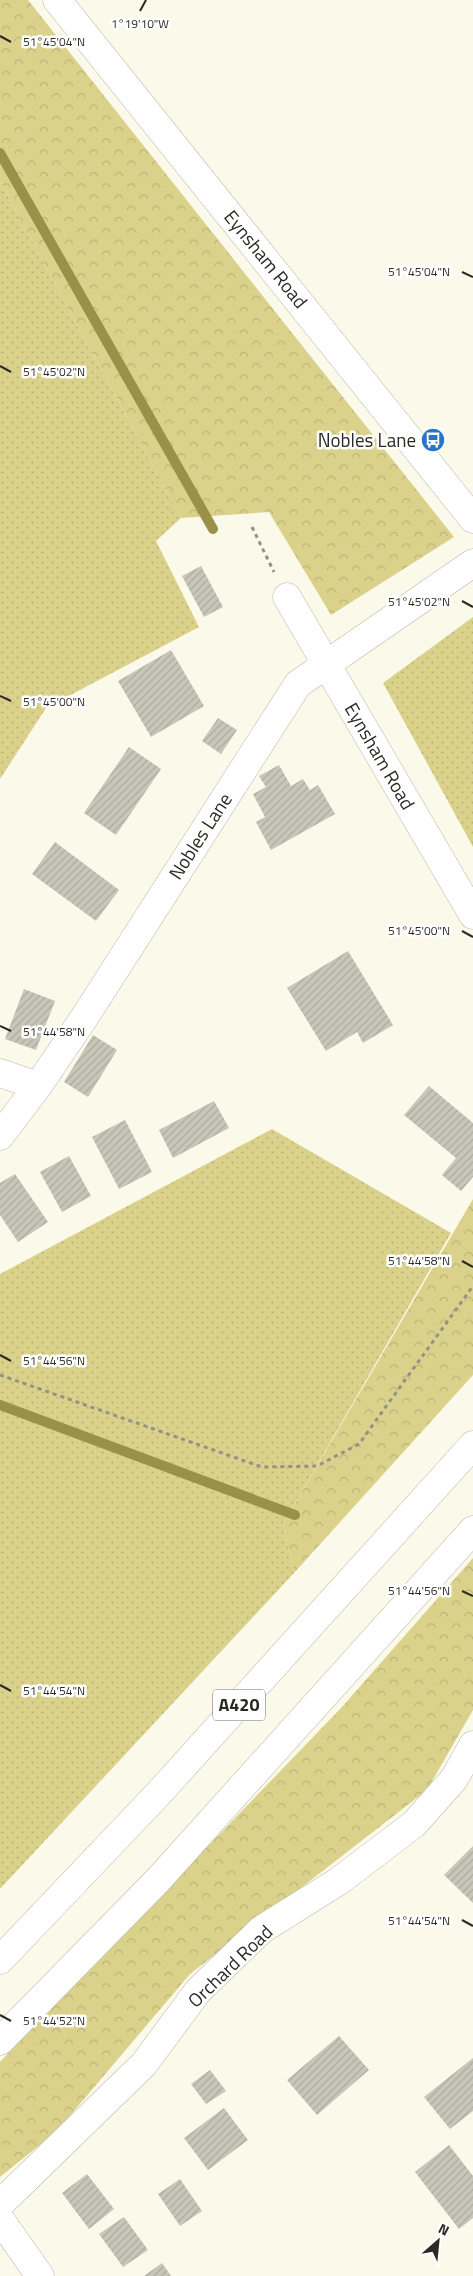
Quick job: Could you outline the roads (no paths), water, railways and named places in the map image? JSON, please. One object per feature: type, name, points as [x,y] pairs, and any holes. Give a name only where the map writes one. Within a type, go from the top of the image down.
[{"type":"main road","name":"Eynsham Road","points":[[58,0],[473,519]]},
{"type":"main road","name":"Nobles Lane","points":[[0,1136],[38,1086],[84,1018],[298,684],[473,563]]},
{"type":"main road","name":"Eynsham Road","points":[[287,597],[473,915]]},
{"type":"main road","points":[[0,1073],[38,1086]]},
{"type":"main road","name":"A420","points":[[0,1960],[166,1786],[473,1445]]},
{"type":"main road","name":"A420","points":[[0,2041],[158,1880],[473,1530]]},
{"type":"main road","name":"Orchard Road","points":[[0,2204],[144,2064],[198,1992],[261,1930],[340,1881],[414,1824],[454,1779],[473,1745]]},
{"type":"main road","points":[[0,2219],[40,2276]]},
{"type":"waterway","points":[[0,153],[213,529]]},
{"type":"waterway","points":[[0,1405],[295,1515]]},
{"type":"place","name":"Nobles Lane","points":[[433,440]]}]
